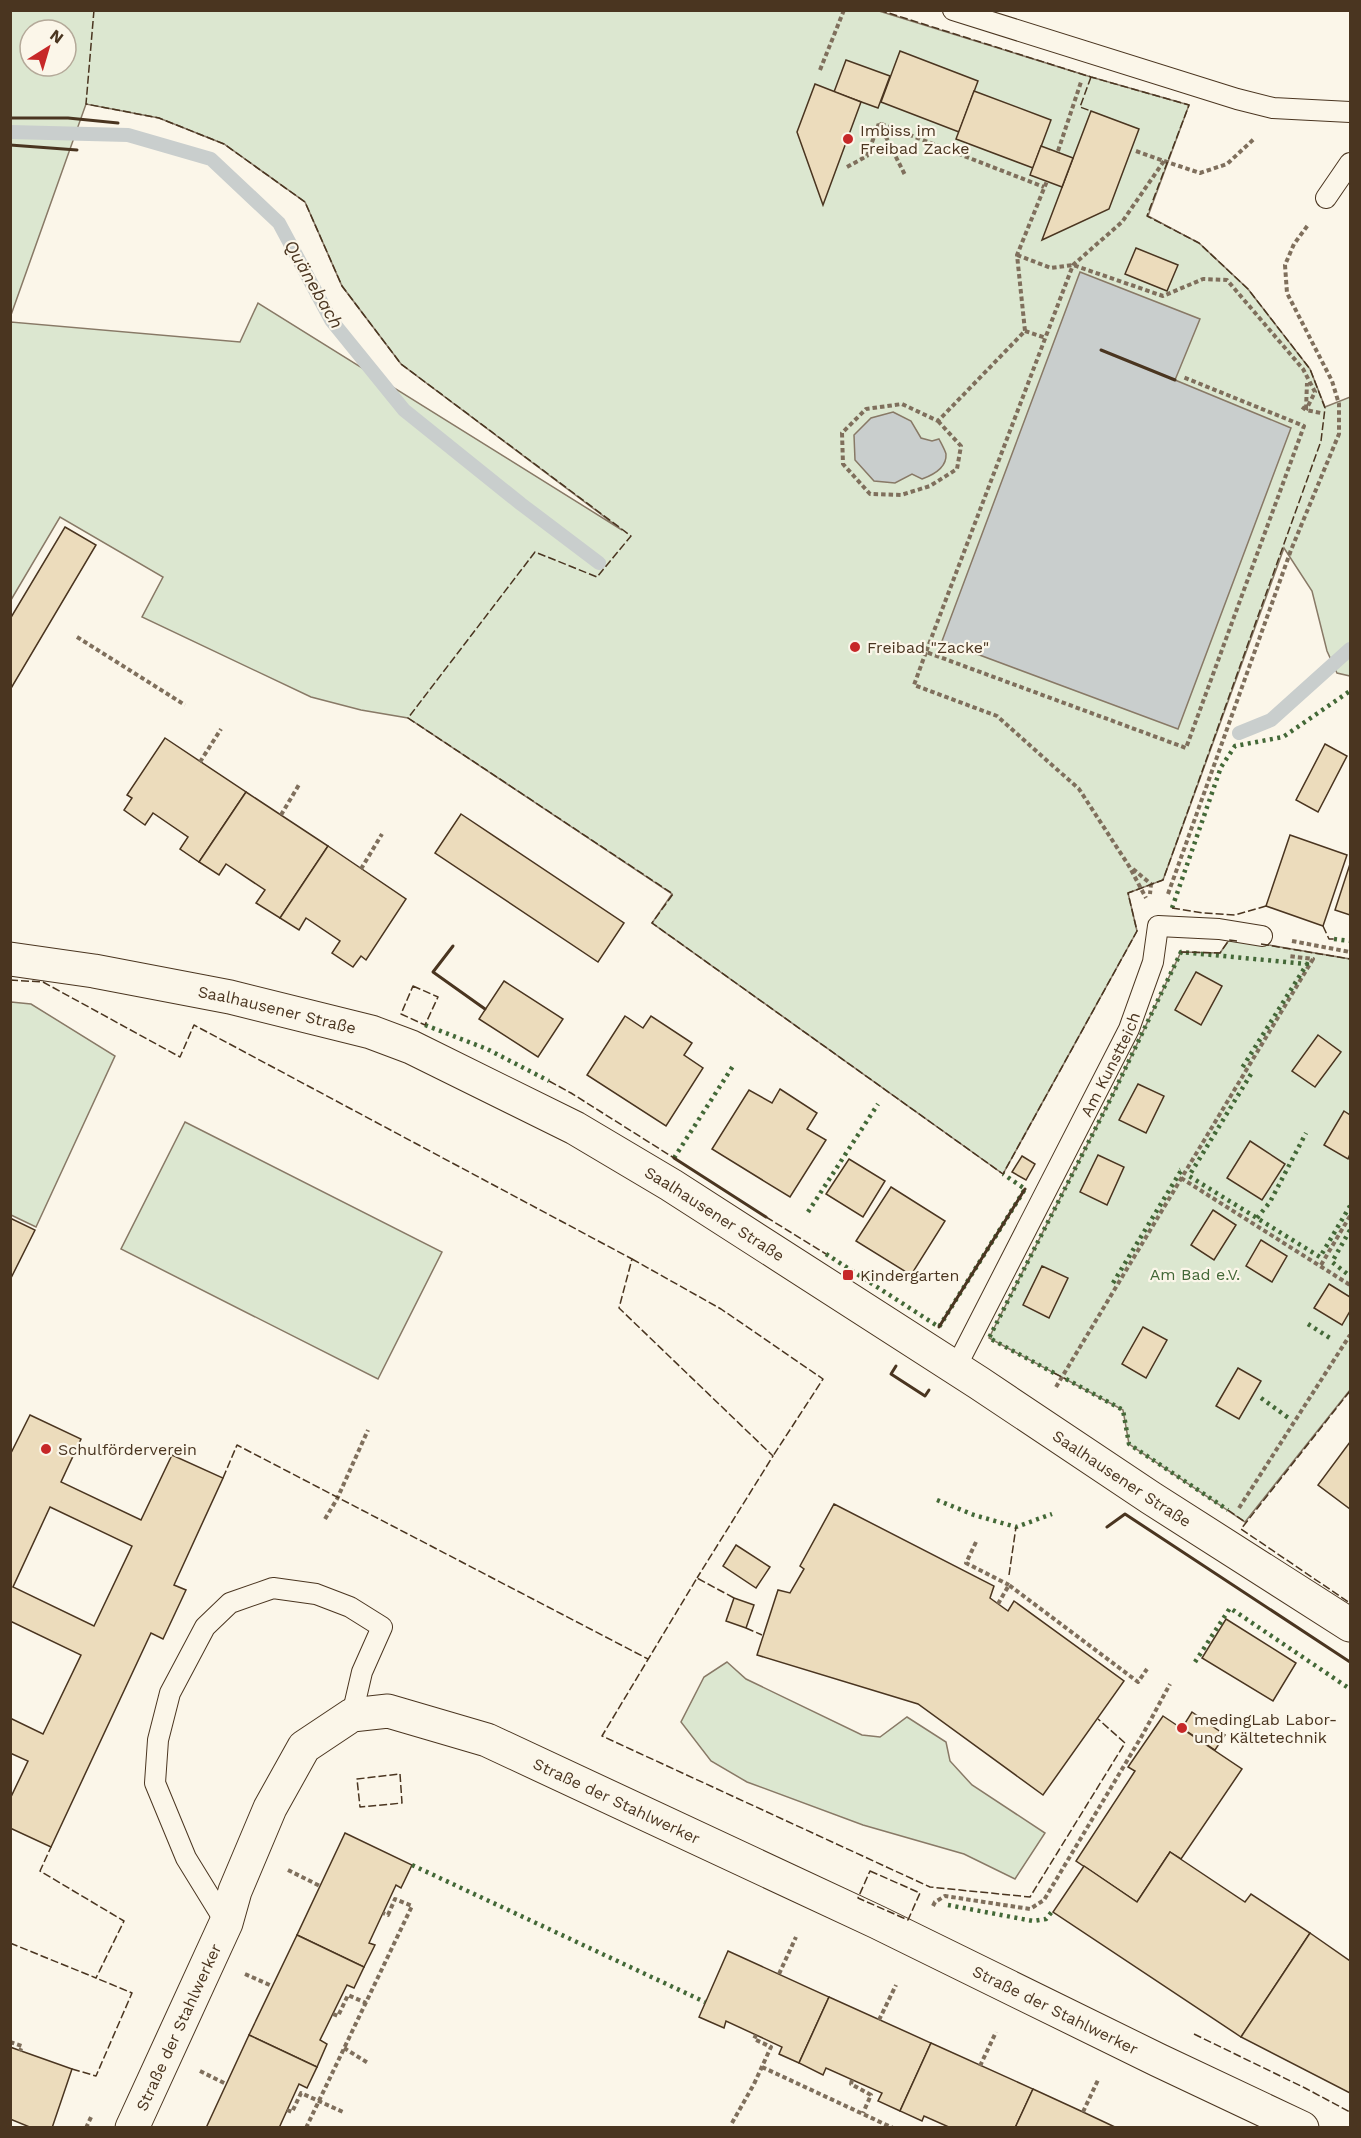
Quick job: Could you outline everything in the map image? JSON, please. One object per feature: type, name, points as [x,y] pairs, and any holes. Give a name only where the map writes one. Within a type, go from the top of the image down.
[{"type":"street","name":"Saalhausener Straße","points":[[10,959],[94,971],[230,997],[363,1029],[411,1047],[575,1128],[671,1185],[1350,1625]]},
{"type":"street","name":"Straße der Stahlwerker","points":[[132,2127],[226,1923],[270,1808],[304,1748],[352,1715],[388,1711],[487,1740],[887,1927],[1158,2060],[1302,2127]]},
{"type":"lane","points":[[953,10],[1237,99],[1273,108],[1350,112]]},
{"type":"lane","points":[[1326,198],[1350,163]]},
{"type":"lane","points":[[1158,927],[1219,929],[1262,936]]},
{"type":"lane","name":"Am Kunstteich","points":[[955,1369],[1129,1029],[1153,962],[1158,927]]},
{"type":"lane","points":[[226,1923],[186,1858],[155,1783],[158,1740],[170,1693],[205,1627],[230,1603],[273,1588],[316,1594],[350,1607],[382,1627],[362,1672],[352,1715]]},
{"type":"path","points":[[820,70],[844,10]]},
{"type":"path","points":[[1058,152],[1083,74]]},
{"type":"path","points":[[1136,151],[1200,173],[1227,164],[1257,137],[1273,108]]},
{"type":"path","points":[[847,167],[867,156],[879,123]]},
{"type":"path","points":[[879,123],[905,175]]},
{"type":"path","points":[[879,123],[1044,187]]},
{"type":"path","points":[[1140,888],[1129,866],[1079,789],[997,716],[914,685],[1073,266],[1122,222],[1164,161]]},
{"type":"path","points":[[1025,331],[1017,255],[1047,181]]},
{"type":"path","points":[[1158,927],[1291,550],[1339,434],[1339,404],[1332,381],[1287,292],[1285,265],[1294,244],[1326,198]]},
{"type":"path","points":[[1017,255],[1051,268],[1073,266],[1163,296],[1203,279],[1227,280],[1303,369],[1315,392],[1304,408]]},
{"type":"path","points":[[1025,331],[1046,338]]},
{"type":"path","points":[[938,421],[1025,331]]},
{"type":"path","points":[[926,652],[1186,748],[1304,426],[1182,377]]},
{"type":"path","points":[[1304,408],[1306,383]]},
{"type":"path","points":[[902,404],[938,421],[961,446],[957,469],[930,486],[901,495],[870,494],[843,464],[842,434],[866,409],[902,404]]},
{"type":"path","points":[[1304,408],[1321,413]]},
{"type":"path","points":[[77,637],[185,705]]},
{"type":"path","points":[[200,762],[220,729]]},
{"type":"path","points":[[280,815],[300,783]]},
{"type":"path","points":[[361,868],[382,834]]},
{"type":"path","points":[[1129,866],[1151,884]]},
{"type":"path","points":[[1262,936],[1350,952]]},
{"type":"path","points":[[1062,1376],[1313,959],[1280,955]]},
{"type":"path","points":[[1181,1178],[1350,1285]]},
{"type":"path","points":[[1321,1265],[1350,1216]]},
{"type":"path","points":[[1235,1514],[1350,1335]]},
{"type":"path","points":[[325,1519],[337,1499],[368,1430]]},
{"type":"path","points":[[976,1542],[966,1563],[1009,1585],[1138,1682],[1147,1669]]},
{"type":"path","points":[[998,1604],[1009,1585]]},
{"type":"path","points":[[931,1910],[934,1902],[945,1896],[1030,1909],[1044,1900],[1143,1734],[1170,1684]]},
{"type":"path","points":[[279,1866],[320,1886]]},
{"type":"path","points":[[306,2127],[412,1906],[395,1899],[388,1915],[383,1913]]},
{"type":"path","points":[[779,1974],[796,1938]]},
{"type":"path","points":[[241,1972],[272,1986]]},
{"type":"path","points":[[879,2020],[896,1985]]},
{"type":"path","points":[[333,2014],[338,2016],[348,1995],[366,2003]]},
{"type":"path","points":[[980,2066],[996,2032]]},
{"type":"path","points":[[732,2123],[771,2047],[754,2039],[756,2035]]},
{"type":"path","points":[[10,2042],[22,2046],[20,2051]]},
{"type":"path","points":[[344,2048],[368,2063]]},
{"type":"path","points":[[762,2067],[893,2127]]},
{"type":"path","points":[[196,2069],[226,2084]]},
{"type":"path","points":[[852,2080],[851,2084],[871,2095],[863,2113]]},
{"type":"path","points":[[1083,2112],[1098,2080]]},
{"type":"path","points":[[287,2110],[292,2112],[301,2092],[343,2112]]},
{"type":"green space","name":"Freibad \"Zacke\"","points":[[11,11],[879,11],[1189,105],[1148,216],[1199,243],[1248,289],[1310,369],[1325,407],[1350,397],[1350,676],[1337,673],[1327,651],[1312,591],[1284,548],[1163,880],[1128,893],[1137,931],[1003,1174],[652,923],[672,894],[408,718],[361,710],[311,697],[142,617],[163,577],[60,517],[11,600],[11,322],[240,342],[258,303],[622,530],[401,364],[342,286],[305,202],[224,144],[159,118],[86,104],[11,315]]},
{"type":"green space","name":"Am Bad e.V.","points":[[1229,940],[1350,959],[1350,1390],[1245,1522],[1129,1444],[1123,1410],[989,1338],[1114,1092],[1181,952],[1220,953]]},
{"type":"green space","points":[[11,1002],[31,1004],[115,1056],[36,1227],[11,1215]]},
{"type":"green space","points":[[185,1122],[442,1252],[378,1379],[121,1249]]},
{"type":"green space","points":[[727,1662],[746,1679],[862,1735],[880,1737],[907,1717],[946,1742],[950,1761],[972,1785],[1045,1833],[1015,1879],[964,1854],[863,1825],[747,1782],[711,1761],[681,1722],[704,1677]]},
{"type":"shaded area","points":[[1080,272],[1200,319],[1175,380],[1291,428],[1178,729],[942,641]]},
{"type":"shaded area","points":[[893,412],[911,421],[921,438],[932,441],[939,439],[946,454],[942,467],[922,479],[912,474],[895,483],[874,481],[855,460],[854,435],[871,418]]},
{"type":"building","points":[[900,51],[978,81],[959,132],[881,102]]},
{"type":"building","points":[[846,60],[890,76],[878,108],[834,92]]},
{"type":"building","points":[[815,84],[861,102],[823,205],[797,132]]},
{"type":"building","points":[[974,91],[1051,120],[1033,168],[956,139]]},
{"type":"building","points":[[1091,111],[1139,129],[1109,209],[1042,240]]},
{"type":"building","points":[[1041,146],[1073,158],[1062,187],[1030,175]]},
{"type":"building","points":[[1136,248],[1178,265],[1167,291],[1125,274]]},
{"type":"building","points":[[65,527],[96,545],[10,690],[10,619]]},
{"type":"building","points":[[165,738],[246,792],[199,862],[180,849],[188,837],[153,813],[145,825],[124,810],[132,798],[127,795]]},
{"type":"building","points":[[1325,744],[1347,756],[1318,812],[1296,800]]},
{"type":"building","points":[[246,792],[328,846],[280,918],[256,903],[265,890],[226,864],[219,875],[199,862]]},
{"type":"building","points":[[461,814],[624,923],[598,962],[435,853]]},
{"type":"building","points":[[1290,835],[1347,855],[1323,926],[1266,906]]},
{"type":"building","points":[[328,846],[406,899],[366,960],[361,956],[353,967],[332,953],[340,941],[306,918],[299,930],[280,918]]},
{"type":"building","points":[[1350,864],[1350,915],[1335,910]]},
{"type":"building","points":[[1196,972],[1222,986],[1201,1025],[1175,1010]]},
{"type":"building","points":[[504,981],[563,1019],[538,1057],[479,1019]]},
{"type":"building","points":[[625,1016],[643,1028],[651,1016],[692,1043],[684,1055],[703,1068],[666,1126],[587,1075]]},
{"type":"building","points":[[1318,1035],[1341,1052],[1315,1087],[1292,1071]]},
{"type":"building","points":[[1138,1084],[1164,1096],[1146,1133],[1119,1120]]},
{"type":"building","points":[[780,1089],[817,1113],[807,1129],[826,1140],[790,1197],[712,1149],[749,1090],[772,1103]]},
{"type":"building","points":[[1344,1111],[1350,1115],[1348,1159],[1324,1145]]},
{"type":"building","points":[[1250,1141],[1285,1164],[1262,1200],[1227,1178]]},
{"type":"building","points":[[1098,1155],[1124,1167],[1107,1205],[1080,1192]]},
{"type":"building","points":[[1022,1156],[1035,1164],[1026,1180],[1012,1172]]},
{"type":"building","points":[[849,1159],[885,1181],[863,1217],[826,1194]]},
{"type":"building","points":[[891,1187],[945,1221],[911,1275],[856,1241]]},
{"type":"building","points":[[1213,1210],[1236,1225],[1214,1260],[1191,1245]]},
{"type":"building","points":[[10,1218],[35,1230],[10,1280]]},
{"type":"building","points":[[1261,1240],[1287,1256],[1272,1282],[1246,1266]]},
{"type":"building","points":[[1042,1266],[1068,1278],[1049,1318],[1023,1305]]},
{"type":"building","points":[[1329,1284],[1350,1297],[1350,1311],[1342,1325],[1314,1308]]},
{"type":"building","points":[[1143,1327],[1167,1340],[1146,1378],[1122,1364]]},
{"type":"building","points":[[1238,1368],[1261,1381],[1239,1419],[1216,1406]]},
{"type":"building","points":[[30,1415],[81,1439],[61,1482],[141,1520],[172,1455],[223,1478],[174,1585],[186,1590],[163,1639],[151,1633],[51,1847],[10,1828],[10,1799],[28,1761],[10,1753],[10,1718],[43,1734],[81,1655],[10,1621],[10,1455]],"holes":[[[50,1507],[132,1546],[94,1626],[13,1587]]]},
{"type":"building","points":[[1350,1442],[1350,1509],[1318,1485]]},
{"type":"building","points":[[834,1504],[994,1586],[990,1598],[1008,1611],[1014,1601],[1124,1681],[1043,1795],[918,1704],[757,1655],[778,1590],[790,1593],[804,1569],[800,1566]]},
{"type":"building","points":[[736,1545],[770,1567],[756,1588],[723,1566]]},
{"type":"building","points":[[734,1598],[754,1605],[746,1628],[726,1621]]},
{"type":"building","points":[[1226,1619],[1296,1663],[1273,1701],[1202,1658]]},
{"type":"building","points":[[1192,1712],[1225,1735],[1215,1750],[1182,1728]]},
{"type":"building","points":[[1163,1716],[1242,1769],[1181,1859],[1170,1852],[1137,1902],[1076,1861],[1135,1771],[1128,1767]]},
{"type":"building","points":[[345,1833],[412,1865],[401,1888],[396,1885],[369,1943],[375,1945],[364,1967],[297,1935]]},
{"type":"building","points":[[1170,1852],[1245,1902],[1251,1894],[1310,1933],[1241,2037],[1053,1912],[1084,1866],[1137,1902]]},
{"type":"building","points":[[1310,1933],[1350,1961],[1350,2093],[1241,2037]]},
{"type":"building","points":[[297,1935],[364,1967],[354,1988],[347,1985],[320,2040],[327,2044],[317,2067],[249,2035]]},
{"type":"building","points":[[728,1951],[829,1997],[799,2063],[779,2054],[782,2047],[726,2021],[724,2028],[699,2017]]},
{"type":"building","points":[[829,1997],[931,2043],[900,2111],[878,2101],[882,2093],[826,2068],[823,2075],[799,2063]]},
{"type":"building","points":[[249,2035],[317,2067],[307,2088],[299,2084],[279,2128],[206,2128]]},
{"type":"building","points":[[931,2043],[1033,2089],[1015,2128],[951,2128],[924,2116],[922,2121],[900,2111]]},
{"type":"building","points":[[10,2047],[72,2069],[52,2128],[32,2128],[10,2119]]},
{"type":"building","points":[[1033,2089],[1083,2112],[1117,2128],[1015,2128]]},
{"type":"waterway","name":"Quänebach","points":[[10,132],[128,135],[211,159],[279,223],[331,320],[404,410],[599,563]]},
{"type":"waterway","name":"Quänebach","points":[[1239,733],[1271,720],[1350,649]]},
{"type":"hedge","points":[[1172,908],[1221,767],[1235,746],[1283,737],[1350,691]]},
{"type":"hedge","points":[[1334,939],[1350,941]]},
{"type":"hedge","points":[[1054,1373],[989,1338],[1114,1092],[1181,952],[1307,964],[1242,1068]]},
{"type":"hedge","points":[[425,1025],[487,1049],[549,1081]]},
{"type":"hedge","points":[[674,1158],[733,1066]]},
{"type":"hedge","points":[[1251,1074],[1189,1176],[1320,1257],[1350,1206]]},
{"type":"hedge","points":[[808,1212],[878,1104]]},
{"type":"hedge","points":[[1257,1218],[1270,1202],[1306,1133]]},
{"type":"hedge","points":[[1113,1283],[1182,1169],[1180,1170]]},
{"type":"hedge","points":[[826,1254],[939,1327],[1025,1189],[1003,1174]]},
{"type":"hedge","points":[[1350,1230],[1332,1262],[1350,1276]]},
{"type":"hedge","points":[[1308,1324],[1333,1340]]},
{"type":"hedge","points":[[1066,1379],[1123,1410],[1129,1444],[1228,1510]]},
{"type":"hedge","points":[[1261,1398],[1290,1419]]},
{"type":"hedge","points":[[937,1500],[974,1515],[1016,1527],[1052,1514]]},
{"type":"hedge","points":[[1195,1662],[1230,1608],[1350,1689]]},
{"type":"hedge","points":[[412,1865],[705,2002]]},
{"type":"hedge","points":[[948,1905],[1033,1921],[1046,1919],[1054,1909]]},
{"type":"fence","points":[[94,10],[86,104],[159,118],[224,144],[305,202],[342,286],[401,364],[631,536],[597,577],[535,552],[408,718],[673,894],[652,923],[1003,1174],[1137,931],[1128,893],[1163,880],[1321,441],[1325,408],[1310,369],[1248,289],[1199,243],[1147,216],[1189,105],[1091,77],[879,10]]},
{"type":"fence","points":[[1091,77],[1080,107],[1091,111]]},
{"type":"fence","points":[[1172,908],[1235,915],[1266,906]]},
{"type":"fence","points":[[1323,926],[1329,939],[1334,939]]},
{"type":"fence","points":[[1181,952],[1220,953],[1229,940],[1237,941]]},
{"type":"fence","points":[[1261,944],[1350,959]]},
{"type":"fence","points":[[10,980],[43,982],[180,1057],[194,1025],[632,1259],[619,1308],[773,1456],[697,1578]]},
{"type":"fence","points":[[413,986],[438,997],[425,1025],[401,1014],[413,986]]},
{"type":"fence","points":[[549,1081],[674,1158]]},
{"type":"fence","points":[[766,1217],[826,1254]]},
{"type":"fence","points":[[632,1259],[721,1309],[823,1379],[773,1456]]},
{"type":"fence","points":[[1054,1373],[1066,1379]]},
{"type":"fence","points":[[1350,1391],[1241,1529],[1350,1603]]},
{"type":"fence","points":[[223,1478],[237,1445],[648,1659]]},
{"type":"fence","points":[[1228,1510],[1245,1522]]},
{"type":"fence","points":[[1009,1575],[1016,1527]]},
{"type":"fence","points":[[734,1598],[697,1578],[602,1736],[930,1887],[1030,1897],[1125,1743],[1098,1719]]},
{"type":"fence","points":[[746,1628],[762,1635]]},
{"type":"fence","points":[[400,1774],[402,1803],[360,1807],[357,1779],[400,1774]]},
{"type":"fence","points":[[10,1943],[96,1978],[124,1921],[40,1871],[51,1847]]},
{"type":"fence","points":[[870,1871],[920,1893],[908,1920],[858,1898],[870,1871]]},
{"type":"fence","points":[[72,2069],[96,2076],[132,1993],[96,1978]]},
{"type":"fence","points":[[1194,2034],[1350,2112]]},
{"type":"wall","points":[[10,118],[68,118],[118,123]]},
{"type":"wall","points":[[10,145],[77,150]]},
{"type":"wall","points":[[1101,350],[1175,380]]},
{"type":"wall","points":[[453,946],[433,972],[485,1009]]},
{"type":"wall","points":[[674,1158],[766,1217]]},
{"type":"wall","points":[[939,1327],[1025,1189]]},
{"type":"wall","points":[[896,1366],[891,1374],[925,1396],[929,1390]]},
{"type":"wall","points":[[1107,1527],[1125,1514],[1350,1662]]},
{"type":"place","name":"Imbiss im Freibad Zacke","points":[[848,139]]},
{"type":"place","name":"Freibad \"Zacke\"","points":[[855,647]]},
{"type":"place","name":"Kindergarten","points":[[848,1275]]},
{"type":"place","name":"Schulförderverein","points":[[46,1449]]},
{"type":"place","name":"medingLab Labor- und Kältetechnik","points":[[1182,1728]]}]
